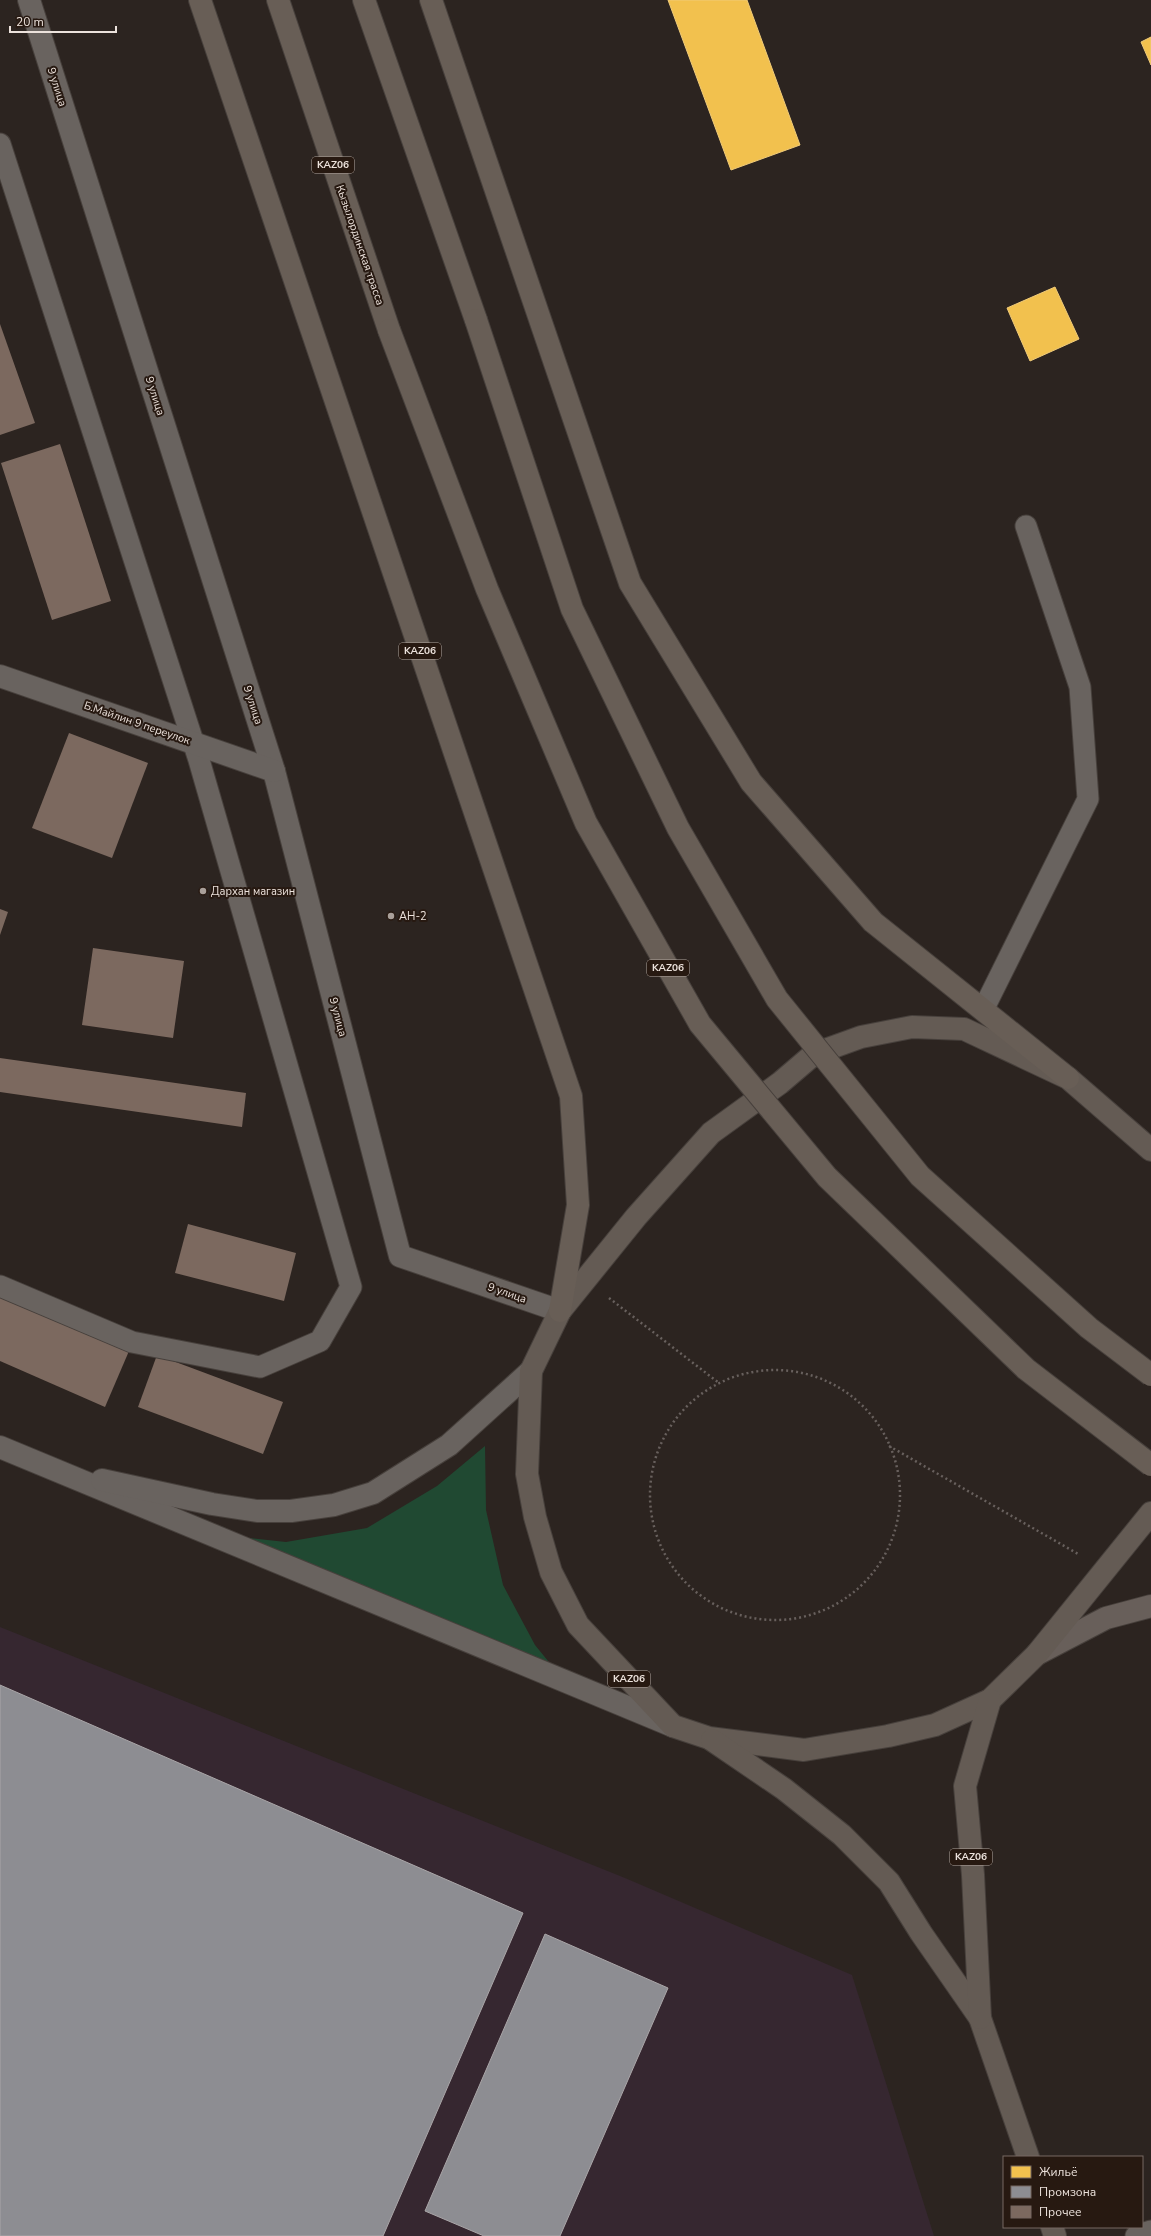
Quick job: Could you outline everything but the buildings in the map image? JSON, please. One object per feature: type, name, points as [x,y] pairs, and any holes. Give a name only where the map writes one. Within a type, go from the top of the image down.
[{"type":"highway","name":"KАZ06","points":[[200,0],[571,1096],[578,1205],[560,1312]]},
{"type":"highway","name":"Кызылординская трасса","points":[[278,0],[389,330],[487,589],[586,823],[700,1024],[827,1177],[1026,1369],[1151,1465]]},
{"type":"highway","points":[[364,0],[476,320],[572,609],[678,828],[777,999],[920,1176],[1089,1328],[1151,1374]]},
{"type":"highway","name":"KАZ06","points":[[431,0],[630,583],[751,782],[873,922],[1068,1078]]},
{"type":"main road","name":"KАZ06","points":[[1151,1150],[1068,1078],[964,1029],[912,1027],[861,1037],[814,1054],[780,1083],[711,1133],[636,1217],[560,1312],[531,1371],[527,1474],[535,1517],[551,1572],[578,1625],[674,1726],[709,1738],[804,1750],[888,1736],[935,1725],[990,1700],[1037,1654],[1151,1513]]},
{"type":"main road","points":[[1037,1654],[1106,1618],[1151,1606]]},
{"type":"main road","name":"KАZ06","points":[[980,2018],[973,1875],[965,1786],[990,1700]]},
{"type":"main road","name":"KАZ06","points":[[709,1738],[784,1789],[842,1834],[890,1882],[921,1933],[980,2018],[1028,2156]]},
{"type":"street","name":"9 улица","points":[[29,0],[274,771],[400,1256],[560,1312]]},
{"type":"street","name":"Б.Майлин 9 переулок","points":[[0,676],[274,771]]},
{"type":"street","points":[[52,1470],[212,1504],[257,1511],[291,1511],[334,1505],[373,1493],[449,1445],[531,1371]]},
{"type":"street","points":[[0,1447],[52,1470],[674,1726]]},
{"type":"lane","points":[[0,144],[193,742],[351,1287],[320,1341],[260,1366],[132,1342],[0,1286]]},
{"type":"lane","points":[[983,1010],[1088,799],[1080,687],[1026,526]]},
{"type":"lane","points":[[1136,2236],[1151,2231]]},
{"type":"path","points":[[586,1280],[719,1383]]},
{"type":"path","points":[[776,1369],[815,1375],[850,1394],[880,1426],[898,1466],[900,1509],[888,1551],[862,1586],[825,1610],[783,1620],[739,1615],[700,1596],[672,1568],[655,1532],[649,1493],[655,1454],[673,1419],[701,1392],[719,1383],[737,1374],[776,1369]]},
{"type":"path","points":[[889,1446],[1105,1570]]},
{"type":"shaded area","points":[[0,1627],[625,1878],[852,1975],[934,2236],[0,2236]]},
{"type":"green space","points":[[485,1446],[486,1510],[503,1585],[535,1645],[575,1694],[187,1531],[286,1542],[367,1528],[437,1486]]},
{"type":"place","name":"Дархан магазин","points":[[203,891]]},
{"type":"place","name":"АН-2","points":[[391,916]]}]
